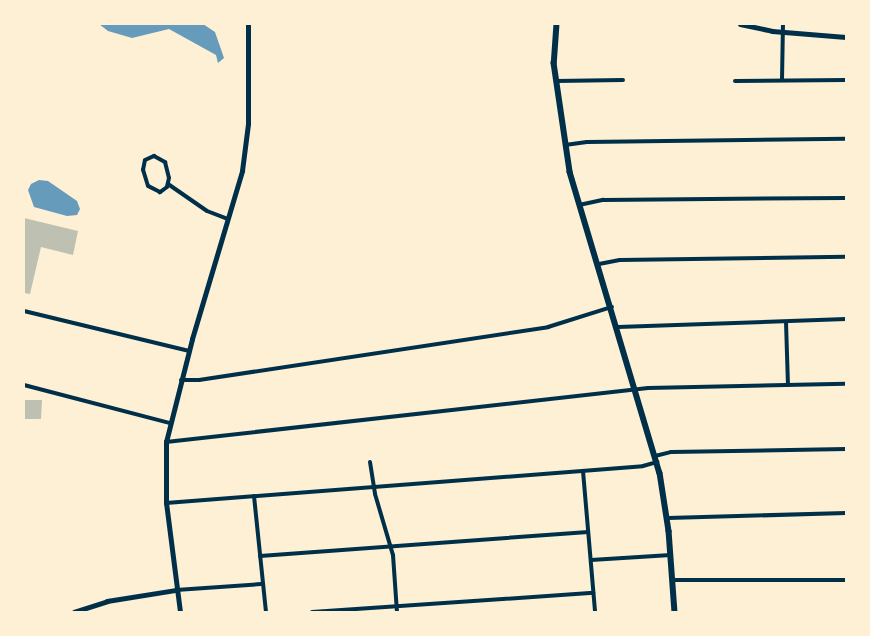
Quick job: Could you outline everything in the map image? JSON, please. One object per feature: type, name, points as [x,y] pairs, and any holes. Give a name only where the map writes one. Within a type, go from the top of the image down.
[{"type":"main road","points":[[557,24],[554,52],[565,145],[579,206],[599,264],[656,459],[668,518],[675,612]]},
{"type":"main road","points":[[740,24],[783,32],[846,37]]},
{"type":"street","points":[[180,612],[166,503],[166,442],[189,351],[228,219],[247,137],[248,24]]},
{"type":"street","points":[[782,80],[783,24]]},
{"type":"street","points":[[556,81],[624,80]]},
{"type":"street","points":[[735,81],[846,80]]},
{"type":"street","points":[[565,145],[587,142],[846,139]]},
{"type":"street","points":[[168,184],[160,192],[148,186],[143,166],[148,158],[154,156],[163,160],[168,184],[207,212],[228,219]]},
{"type":"street","points":[[579,206],[603,200],[846,198]]},
{"type":"street","points":[[599,264],[620,260],[846,257]]},
{"type":"street","points":[[181,380],[199,380],[548,327],[612,307]]},
{"type":"street","points":[[24,311],[189,351]]},
{"type":"street","points":[[618,327],[846,319]]},
{"type":"street","points":[[786,322],[788,385]]},
{"type":"street","points":[[166,442],[636,391],[846,384]]},
{"type":"street","points":[[24,385],[170,423]]},
{"type":"street","points":[[166,503],[583,471],[656,459],[671,452],[846,449]]},
{"type":"street","points":[[370,462],[373,487],[392,546],[397,612]]},
{"type":"street","points":[[583,471],[595,612]]},
{"type":"street","points":[[254,496],[261,584],[266,612]]},
{"type":"street","points":[[668,518],[846,513]]},
{"type":"street","points":[[260,556],[588,532]]},
{"type":"street","points":[[590,560],[671,554]]},
{"type":"street","points":[[673,580],[846,580]]},
{"type":"street","points":[[74,612],[107,601],[176,590],[261,584]]},
{"type":"street","points":[[312,612],[593,593]]},
{"type":"water","points":[[99,24],[203,24],[215,32],[224,58],[218,63],[216,55],[169,29],[132,38],[108,31]]},
{"type":"water","points":[[39,180],[48,181],[77,201],[80,209],[77,215],[67,216],[34,207],[28,190],[31,184]]},
{"type":"building","points":[[24,218],[78,231],[73,255],[41,247],[30,294],[24,293]]},
{"type":"building","points":[[24,400],[42,400],[41,419],[24,419]]}]
